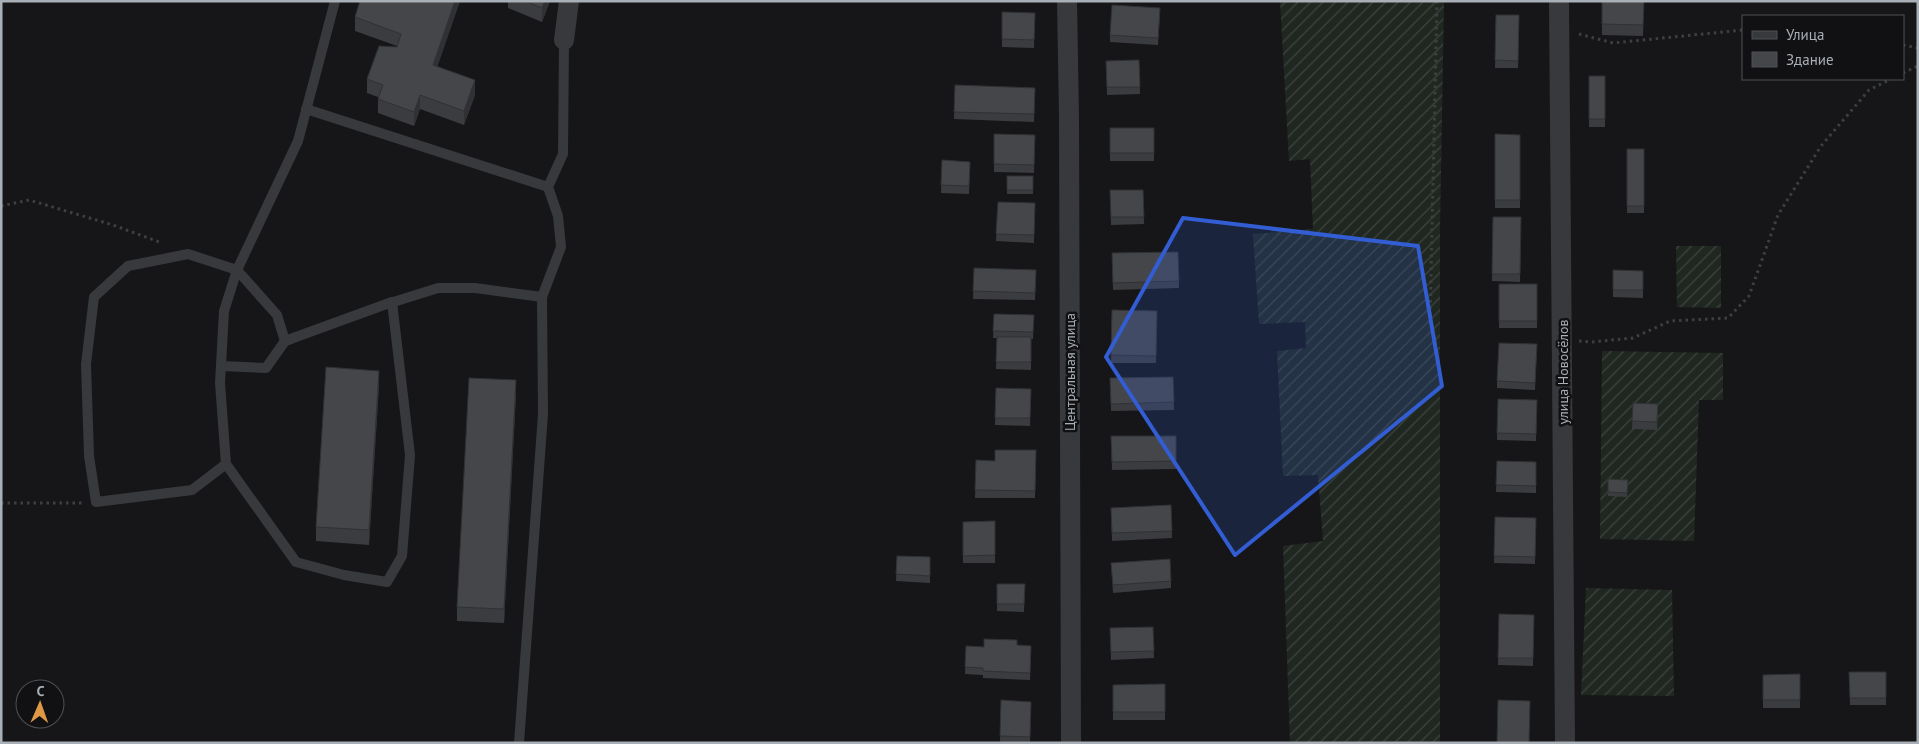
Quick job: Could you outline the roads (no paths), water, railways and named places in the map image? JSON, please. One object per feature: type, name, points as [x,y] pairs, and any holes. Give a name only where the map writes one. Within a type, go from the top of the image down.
[{"type":"street","points":[[564,40],[569,1]]},
{"type":"street","name":"Центральная улица","points":[[1067,1],[1071,743]]},
{"type":"street","name":"улица Новосёлов","points":[[1559,1],[1565,743]]},
{"type":"lane","points":[[335,1],[298,141],[237,270],[224,311],[220,383],[226,464],[296,562],[344,575],[387,582],[402,556],[410,455],[392,302]]},
{"type":"lane","points":[[519,743],[543,414],[542,297],[561,247],[558,216],[548,187],[563,154],[564,40]]},
{"type":"lane","points":[[306,110],[548,187]]},
{"type":"lane","points":[[226,464],[192,490],[96,502],[89,456],[86,364],[94,297],[128,266],[188,254],[237,270],[277,315],[285,341]]},
{"type":"lane","points":[[221,366],[266,368],[285,341],[392,302],[438,288],[475,288],[542,297]]}]
